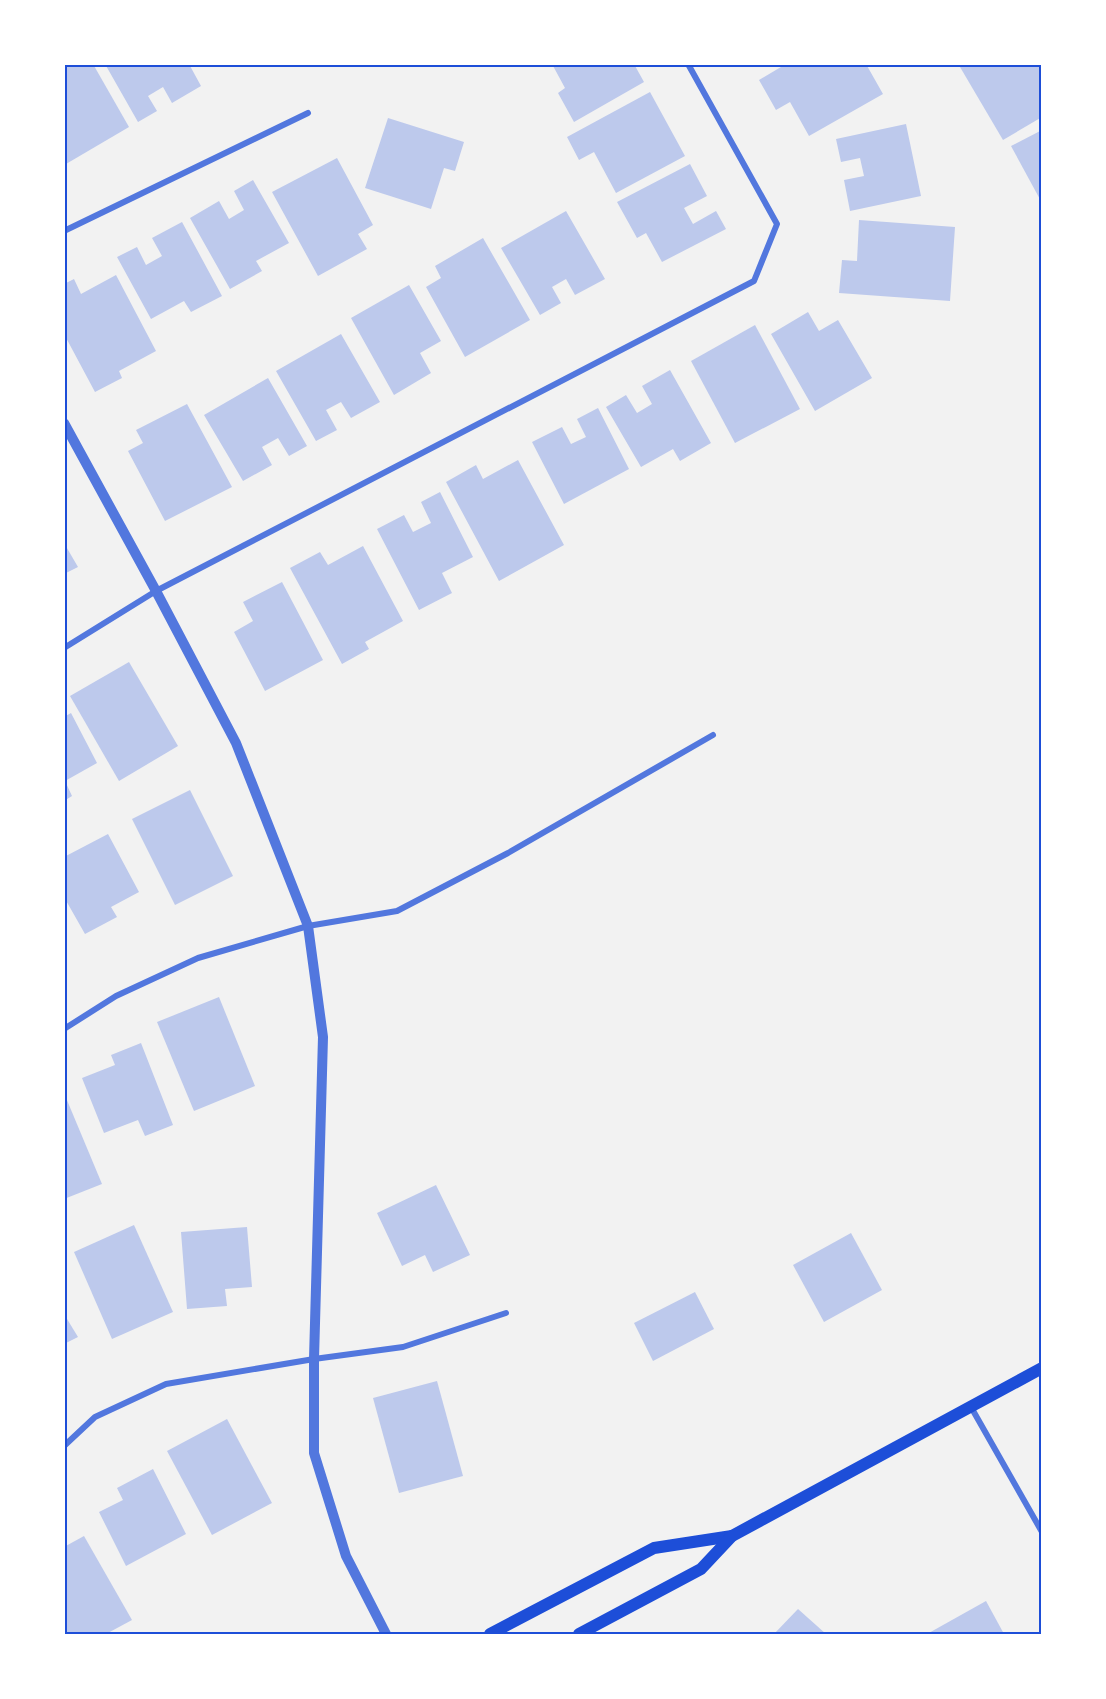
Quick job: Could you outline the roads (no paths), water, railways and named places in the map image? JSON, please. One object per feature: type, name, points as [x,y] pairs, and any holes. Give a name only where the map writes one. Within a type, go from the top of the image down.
[{"type":"main road","points":[[579,1635],[701,1569],[732,1536],[1041,1368]]},
{"type":"main road","points":[[490,1635],[654,1548],[732,1536]]},
{"type":"street","points":[[64,648],[156,591],[754,281],[777,224],[688,64]]},
{"type":"street","points":[[64,231],[308,113]]},
{"type":"street","points":[[64,423],[236,743],[308,926],[323,1037],[314,1359],[314,1453],[346,1556],[386,1635]]},
{"type":"street","points":[[64,1029],[116,996],[198,958],[308,926],[398,910],[508,853],[713,735]]},
{"type":"street","points":[[64,1446],[95,1418],[166,1384],[314,1359],[403,1347],[506,1312]]},
{"type":"street","points":[[971,1407],[1041,1532]]}]
